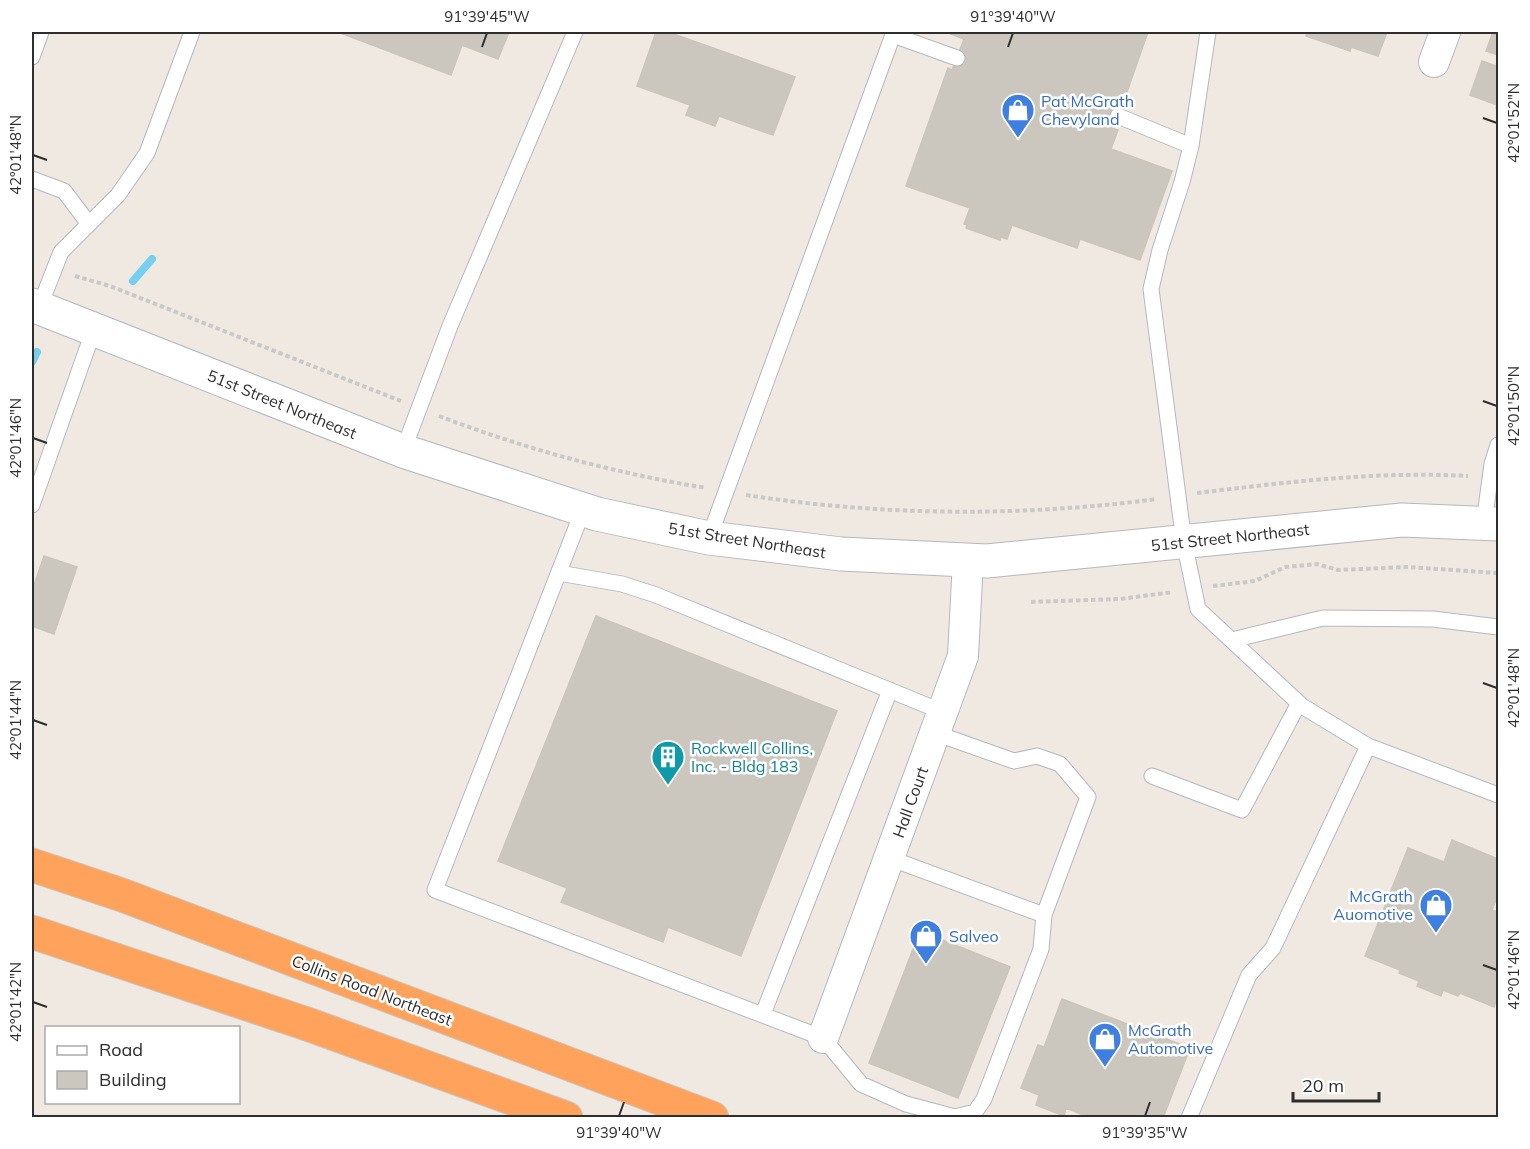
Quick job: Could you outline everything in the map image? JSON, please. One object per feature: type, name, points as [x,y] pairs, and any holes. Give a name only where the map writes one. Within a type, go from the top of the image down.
[{"type":"highway","points":[[32,848],[122,895]]},
{"type":"highway","name":"Collins Road Northeast","points":[[32,865],[122,895],[712,1118]]},
{"type":"highway","points":[[32,932],[310,1025],[566,1118]]},
{"type":"highway","points":[[32,942],[310,1025]]},
{"type":"street","points":[[1434,62],[1445,32]]},
{"type":"street","name":"51st Street Northeast","points":[[35,306],[403,451],[583,510],[709,537],[841,554],[987,561],[1402,520],[1491,524]]},
{"type":"street","name":"Hall Court","points":[[824,1038],[963,656],[968,560]]},
{"type":"lane","points":[[32,57],[41,32]]},
{"type":"lane","points":[[35,306],[61,252],[117,195],[147,153],[192,32]]},
{"type":"lane","points":[[403,451],[450,326],[575,32]]},
{"type":"lane","points":[[1208,32],[1191,146],[1160,250],[1151,289],[1184,542],[1198,609],[1299,703],[1368,746],[1498,795]]},
{"type":"lane","points":[[709,537],[894,33],[957,58]]},
{"type":"lane","points":[[1118,116],[1191,146]]},
{"type":"lane","points":[[32,179],[64,191],[89,224]]},
{"type":"lane","points":[[32,505],[94,329]]},
{"type":"lane","points":[[1491,524],[1492,464],[1498,445]]},
{"type":"lane","points":[[559,573],[622,584],[656,595],[890,690],[939,722],[1014,761],[1037,756],[1060,764],[1088,797],[1044,915],[1041,948],[984,1099],[975,1112],[955,1117],[906,1104],[861,1084],[824,1038],[435,890],[583,510]]},
{"type":"lane","points":[[1232,640],[1323,618],[1433,619],[1498,627]]},
{"type":"lane","points":[[763,1014],[890,690]]},
{"type":"lane","points":[[1152,776],[1242,810],[1299,703]]},
{"type":"lane","points":[[1189,1118],[1249,975],[1273,948],[1368,746]]},
{"type":"lane","points":[[889,858],[1044,915]]},
{"type":"path","points":[[1031,602],[1120,599],[1255,581],[1285,567],[1317,564],[1338,570],[1407,567],[1498,573]]},
{"type":"building","points":[[338,32],[509,32],[498,59],[462,45],[451,75]]},
{"type":"building","points":[[656,32],[668,32],[795,77],[773,135],[719,116],[715,126],[686,115],[690,105],[637,86]]},
{"type":"building","name":"Pat McGrath Chevyland","points":[[949,32],[1148,32],[1114,129],[1118,130],[1111,149],[1172,171],[1140,260],[1080,239],[1077,248],[1012,225],[1007,239],[1001,237],[1000,240],[966,228],[967,225],[964,224],[970,208],[906,186],[948,68],[952,70],[964,39]]},
{"type":"building","points":[[1307,32],[1387,32],[1378,56],[1351,47],[1350,51],[1306,36]]},
{"type":"building","points":[[1493,32],[1498,32],[1498,55],[1486,51]]},
{"type":"building","points":[[1498,59],[1498,109],[1497,105],[1470,95],[1482,61],[1496,66]]},
{"type":"building","points":[[44,556],[77,567],[54,634],[32,626],[32,591]]},
{"type":"building","name":"Rockwell Collins, Inc. - Bldg 183","points":[[596,616],[837,711],[741,956],[668,927],[663,942],[561,902],[567,888],[498,861]]},
{"type":"building","name":"McGrath Auomotive","points":[[1452,840],[1498,859],[1498,895],[1492,910],[1498,912],[1498,995],[1494,1007],[1460,993],[1458,996],[1443,990],[1441,996],[1417,986],[1419,981],[1399,973],[1400,970],[1365,956],[1408,848],[1444,862]]},
{"type":"building","points":[[920,931],[1010,967],[958,1098],[869,1063]]},
{"type":"building","name":"McGrath Automotive","points":[[1062,999],[1190,1048],[1163,1118],[1091,1118],[1066,1108],[1064,1116],[1036,1105],[1039,1095],[1021,1088],[1038,1045],[1044,1047]]},
{"type":"waterway","points":[[133,281],[152,259]]},
{"type":"waterway","points":[[32,362],[37,352]]},
{"type":"place","name":"Pat McGrath Chevyland","points":[[1018,139]]},
{"type":"place","name":"Rockwell Collins, Inc. - Bldg 183","points":[[668,786]]},
{"type":"place","name":"McGrath Auomotive","points":[[1436,934]]},
{"type":"place","name":"Salveo","points":[[926,965]]},
{"type":"place","name":"McGrath Automotive","points":[[1105,1068]]}]
